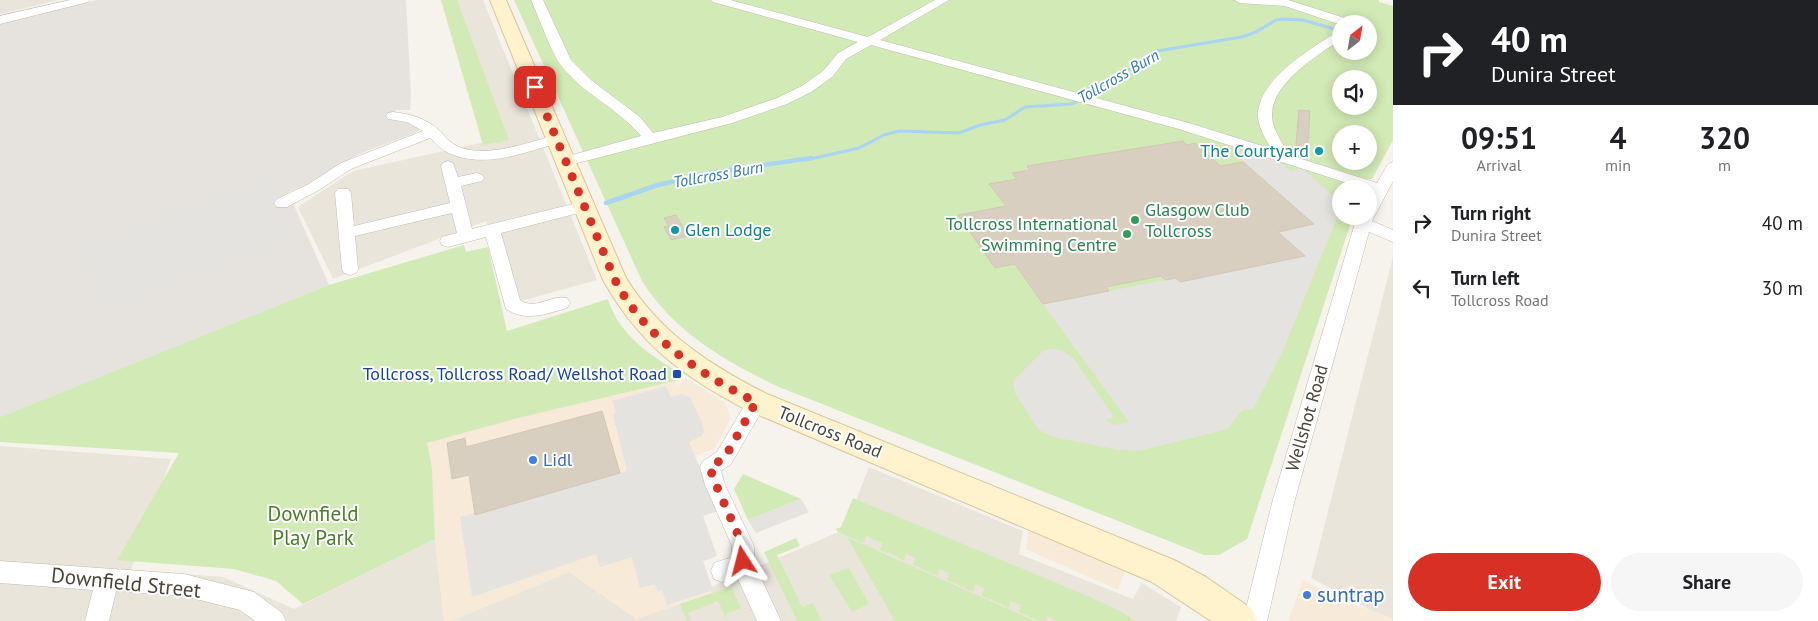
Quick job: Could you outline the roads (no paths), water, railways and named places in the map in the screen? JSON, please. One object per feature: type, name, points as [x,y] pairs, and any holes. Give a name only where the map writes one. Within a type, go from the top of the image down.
[{"type":"street","points":[[0,20],[84,0]]},
{"type":"street","name":"Tollcross Road","points":[[498,0],[615,280],[630,307],[688,362],[721,384],[756,402],[1149,564],[1194,589],[1240,621]]},
{"type":"street","points":[[537,0],[565,62],[586,83],[635,120],[650,138]]},
{"type":"street","points":[[717,0],[742,2],[816,27],[1184,126],[1381,189]]},
{"type":"street","points":[[393,116],[410,118],[422,123],[448,147],[472,155],[561,150],[650,138],[733,117],[781,101],[819,81],[842,56],[943,0]]},
{"type":"street","points":[[1240,0],[1286,3],[1332,18]]},
{"type":"street","points":[[816,27],[835,42],[842,56]]},
{"type":"street","points":[[1284,158],[1266,124],[1264,112],[1268,99],[1293,68],[1332,41]]},
{"type":"street","points":[[282,203],[346,166],[432,132]]},
{"type":"street","points":[[448,166],[466,236]]},
{"type":"street","name":"Wellshot Road","points":[[1377,196],[1393,167]]},
{"type":"street","points":[[453,183],[477,178]]},
{"type":"street","points":[[342,193],[350,269]]},
{"type":"street","points":[[346,233],[458,206]]},
{"type":"street","points":[[448,241],[585,206]]},
{"type":"street","name":"Wellshot Road","points":[[1255,621],[1283,503],[1364,225]]},
{"type":"street","points":[[1377,225],[1393,236]]},
{"type":"street","points":[[492,230],[512,304],[519,310],[530,311],[561,303]]},
{"type":"street","points":[[756,402],[724,458],[710,467],[744,549],[743,564],[769,621]]},
{"type":"street","points":[[722,570],[743,564]]},
{"type":"street","name":"Downfield Street","points":[[0,572],[184,585],[246,600],[274,621]]},
{"type":"street","points":[[97,621],[107,580]]},
{"type":"waterway","name":"Tollcross Burn","points":[[806,160],[859,148],[884,135],[899,131],[959,133],[980,125],[1005,120],[1025,107],[1071,104],[1076,102],[1085,91],[1130,69],[1157,51],[1242,37],[1256,32],[1276,20],[1303,20],[1332,28]]},
{"type":"waterway","name":"Tollcross Burn","points":[[606,203],[658,185],[710,173],[811,158]]},
{"type":"place","name":"The Courtyard","points":[[1319,151]]},
{"type":"place","name":"Glasgow Club Tollcross","points":[[1135,220]]},
{"type":"place","name":"Glen Lodge","points":[[675,230]]},
{"type":"place","name":"Tollcross International Swimming Centre","points":[[1127,234]]},
{"type":"place","name":"Tollcross, Tollcross Road/ Wellshot Road","points":[[677,374]]},
{"type":"place","name":"Lidl","points":[[533,460]]},
{"type":"place","name":"suntrap","points":[[1307,595]]},
{"type":"park label","name":"Downfield Play Park","points":[[313,526]]}]
